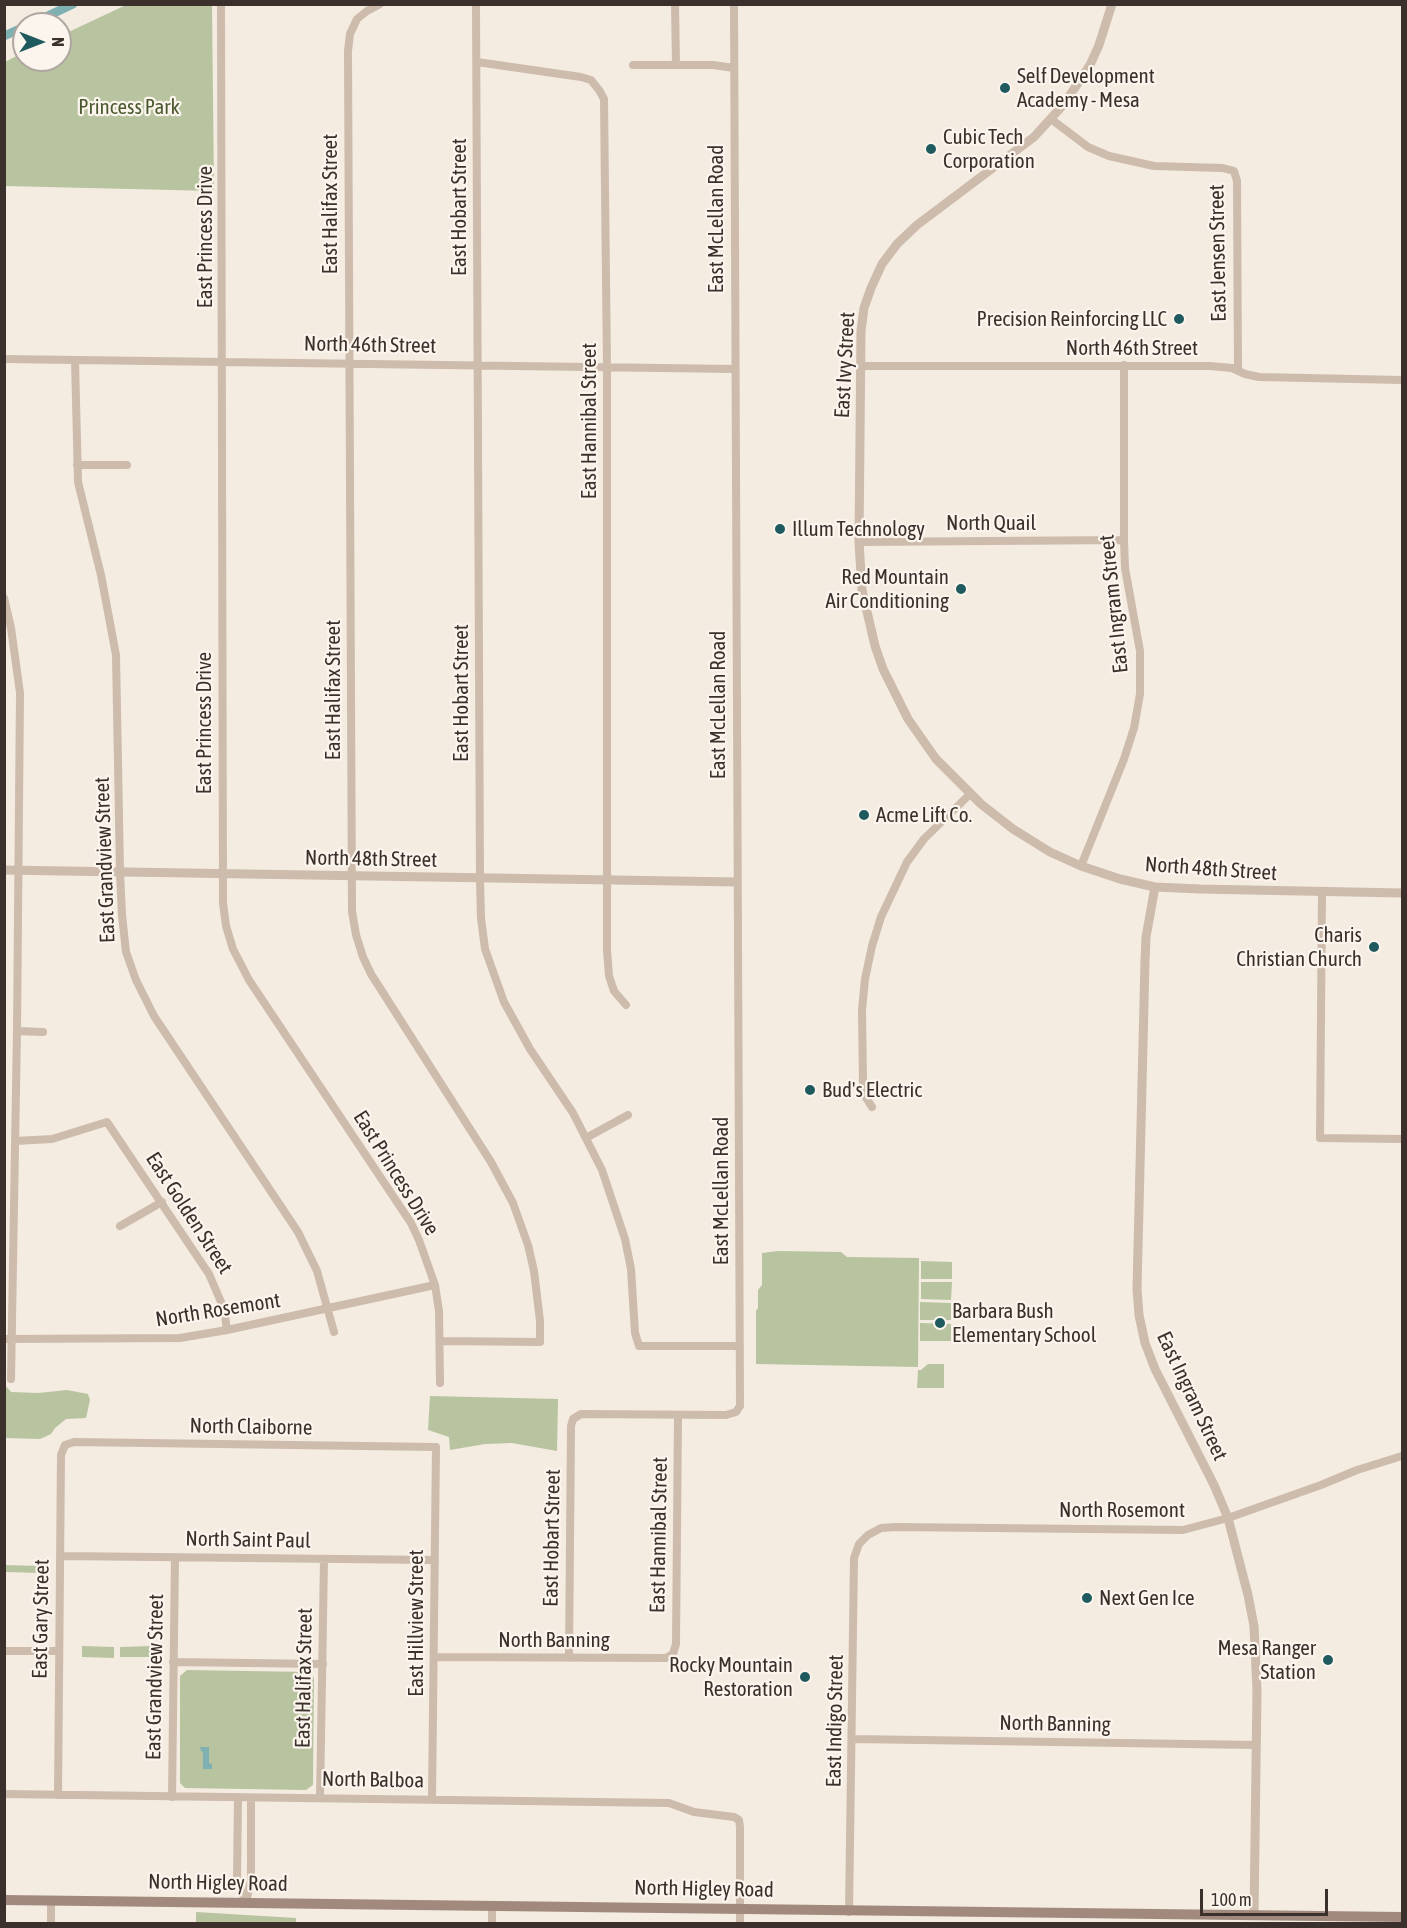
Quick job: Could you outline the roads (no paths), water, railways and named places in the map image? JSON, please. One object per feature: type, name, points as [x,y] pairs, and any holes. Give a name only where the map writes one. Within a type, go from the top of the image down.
[{"type":"main road","name":"North Higley Road","points":[[4,1900],[740,1909],[1254,1921],[1402,1917]]},
{"type":"street","name":"East Princess Drive","points":[[221,4],[223,903],[233,949],[249,980],[411,1223],[435,1285],[441,1341],[440,1383]]},
{"type":"street","name":"East Halifax Street","points":[[380,4],[357,19],[350,34],[348,363],[352,911],[356,935],[371,974],[491,1162],[513,1203],[528,1245],[534,1271],[540,1321],[540,1342],[441,1341]]},
{"type":"street","name":"East Hobart Street","points":[[476,4],[480,879],[485,949],[504,1002],[530,1049],[573,1113],[602,1170],[625,1239],[632,1269],[635,1333],[639,1346],[740,1346]]},
{"type":"street","points":[[675,4],[676,65]]},
{"type":"street","name":"East McLellan Road","points":[[678,1416],[726,1415],[736,1412],[740,1406],[734,4]]},
{"type":"street","name":"East Ivy Street","points":[[970,794],[936,759],[908,719],[883,669],[864,600],[859,542],[860,366],[864,308],[882,264],[897,244],[917,225],[1034,137],[1052,119],[1090,65],[1100,45],[1111,5]]},
{"type":"street","name":"East Hannibal Street","points":[[477,62],[581,77],[591,80],[604,99],[609,976],[614,991],[626,1005]]},
{"type":"street","points":[[633,65],[713,65],[734,68]]},
{"type":"street","name":"East Jensen Street","points":[[1052,119],[1088,147],[1109,156],[1147,165],[1222,168],[1234,171],[1237,181],[1238,371]]},
{"type":"street","name":"North 46th Street","points":[[4,358],[734,369]]},
{"type":"street","name":"East Grandview Street","points":[[75,360],[77,465],[82,501],[101,575],[116,655],[120,872],[126,952],[146,1003],[298,1232],[317,1271],[334,1332]]},
{"type":"street","name":"East Ingram Street","points":[[1081,866],[1124,759],[1134,728],[1140,694],[1140,651],[1125,568],[1124,365]]},
{"type":"street","name":"North 46th Street","points":[[860,366],[1209,366],[1232,368],[1259,377],[1402,380]]},
{"type":"street","points":[[77,465],[127,465]]},
{"type":"street","name":"North Quail","points":[[859,542],[1124,540]]},
{"type":"street","points":[[4,598],[12,628],[20,693],[15,1141],[8,1339],[11,1379]]},
{"type":"street","points":[[872,1107],[865,1096],[863,1084],[865,979],[881,917],[907,862],[924,838],[970,794]]},
{"type":"street","name":"North 48th Street","points":[[970,794],[1013,829],[1050,852],[1081,866],[1120,879],[1155,886],[1402,893]]},
{"type":"street","name":"North 48th Street","points":[[4,870],[737,882]]},
{"type":"street","name":"East Ingram Street","points":[[1155,886],[1144,962],[1137,1289],[1139,1316],[1145,1343],[1155,1368],[1214,1485],[1228,1518],[1242,1568],[1254,1626],[1257,1691],[1254,1921]]},
{"type":"street","points":[[1322,892],[1320,1138],[1402,1139]]},
{"type":"street","points":[[17,1031],[43,1032]]},
{"type":"street","points":[[586,1138],[628,1115]]},
{"type":"street","name":"East Golden Street","points":[[15,1141],[52,1139],[107,1122],[214,1282],[224,1309],[227,1330]]},
{"type":"street","points":[[120,1226],[162,1202]]},
{"type":"street","name":"North Rosemont","points":[[8,1339],[158,1340],[227,1330],[435,1285]]},
{"type":"street","name":"East Hobart Street","points":[[569,1658],[571,1426],[573,1419],[581,1414],[678,1416]]},
{"type":"street","name":"East Hannibal Street","points":[[673,1654],[676,1644],[678,1416]]},
{"type":"street","name":"North Claiborne","points":[[65,1445],[74,1442],[436,1447]]},
{"type":"street","name":"East Gary Street","points":[[58,1795],[61,1455],[65,1445]]},
{"type":"street","name":"East Hillview Street","points":[[432,1799],[436,1447]]},
{"type":"street","name":"North Rosemont","points":[[868,1535],[881,1528],[895,1527],[1183,1530],[1228,1518],[1357,1470],[1402,1456]]},
{"type":"street","name":"East Indigo Street","points":[[849,1912],[855,1558],[860,1544],[868,1535]]},
{"type":"street","name":"North Saint Paul","points":[[60,1556],[435,1560]]},
{"type":"street","name":"East Grandview Street","points":[[172,1797],[175,1557]]},
{"type":"street","name":"East Halifax Street","points":[[320,1798],[324,1559]]},
{"type":"street","points":[[4,1651],[58,1651]]},
{"type":"street","name":"North Banning","points":[[434,1657],[666,1658],[673,1654]]},
{"type":"street","points":[[173,1662],[323,1664]]},
{"type":"street","name":"North Banning","points":[[853,1739],[1256,1745]]},
{"type":"street","name":"North Balboa","points":[[4,1794],[669,1803],[694,1812],[734,1817],[739,1820],[741,1827],[740,1909]]},
{"type":"street","points":[[238,1797],[237,1881],[246,1903]]},
{"type":"street","points":[[246,1903],[251,1880],[251,1798]]},
{"type":"street","points":[[51,1901],[51,1923]]},
{"type":"street","points":[[492,1905],[492,1923]]},
{"type":"street","points":[[740,1909],[740,1923]]},
{"type":"water","points":[[200,1747],[209,1747],[209,1763],[212,1764],[212,1769],[203,1769],[203,1752]]},
{"type":"waterway","points":[[56,12],[73,4]]},
{"type":"waterway","points":[[4,36],[12,32]]},
{"type":"place","name":"Self Development Academy - Mesa","points":[[1005,88]]},
{"type":"place","name":"Cubic Tech Corporation","points":[[931,149]]},
{"type":"place","name":"Precision Reinforcing LLC","points":[[1179,319]]},
{"type":"place","name":"Illum Technology","points":[[780,529]]},
{"type":"place","name":"Red Mountain Air Conditioning","points":[[961,589]]},
{"type":"place","name":"Acme Lift Co.","points":[[864,815]]},
{"type":"place","name":"Charis Christian Church","points":[[1374,947]]},
{"type":"place","name":"Bud's Electric","points":[[810,1090]]},
{"type":"place","name":"Barbara Bush Elementary School","points":[[940,1323]]},
{"type":"place","name":"Next Gen Ice","points":[[1087,1598]]},
{"type":"place","name":"Mesa Ranger Station","points":[[1328,1660]]},
{"type":"place","name":"Rocky Mountain Restoration","points":[[805,1677]]},
{"type":"park label","name":"Princess Park","points":[[129,107]]}]
